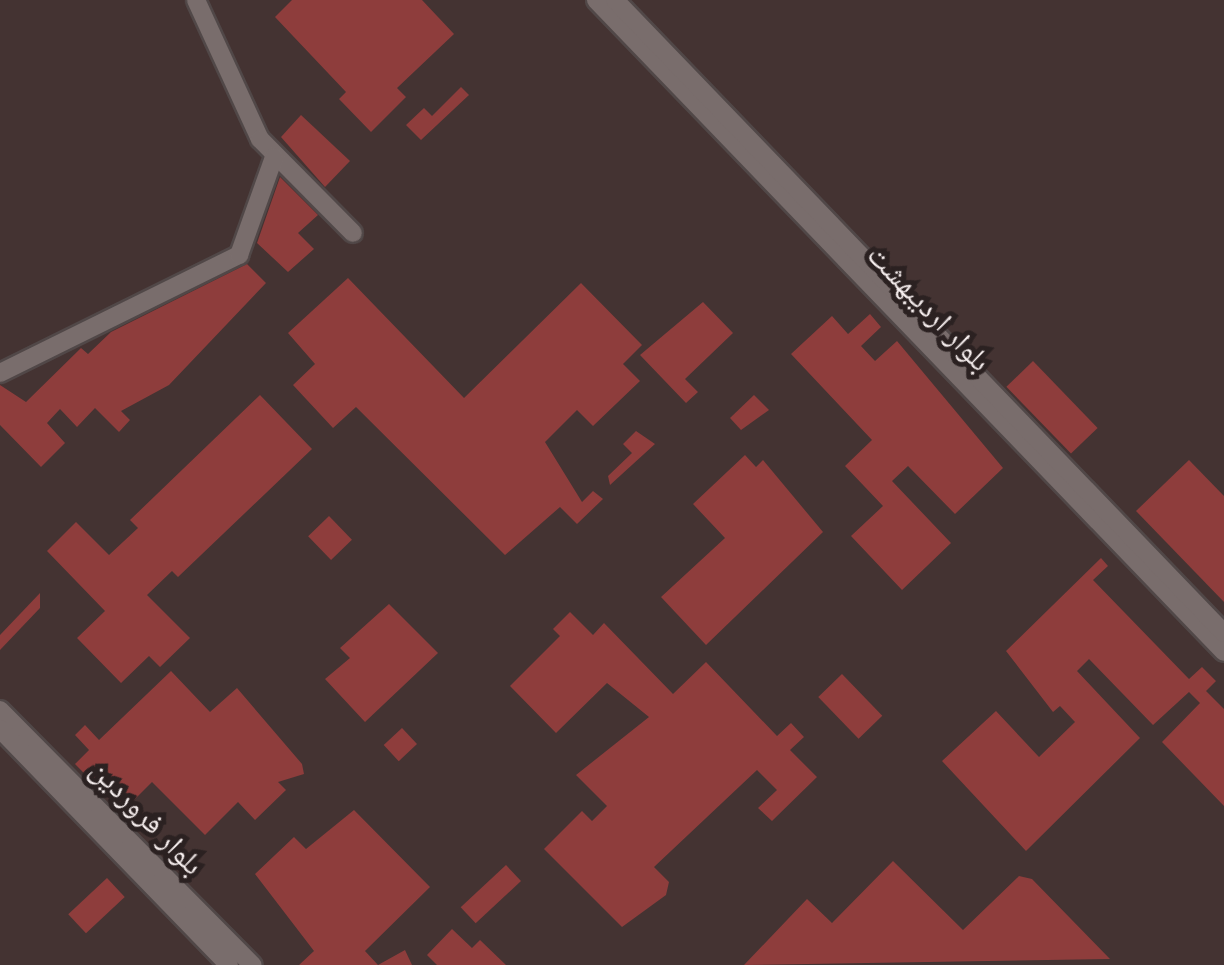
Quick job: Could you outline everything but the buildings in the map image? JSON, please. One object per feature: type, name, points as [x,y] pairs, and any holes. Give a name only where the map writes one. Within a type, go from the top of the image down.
[{"type":"street","points":[[196,0],[274,157],[353,232]]},
{"type":"street","name":"بلوار اردیبهشت","points":[[596,0],[1224,652]]},
{"type":"street","name":"بلوار اردیبهشت","points":[[614,0],[1224,633]]},
{"type":"street","points":[[0,373],[238,255],[274,157]]},
{"type":"street","name":"بلوار فروردین","points":[[0,710],[190,913],[228,965]]},
{"type":"street","name":"بلوار فروردین","points":[[0,729],[190,913],[252,965]]},
{"type":"shaded area","points":[[0,0],[1224,0],[1224,965],[0,965]]}]
